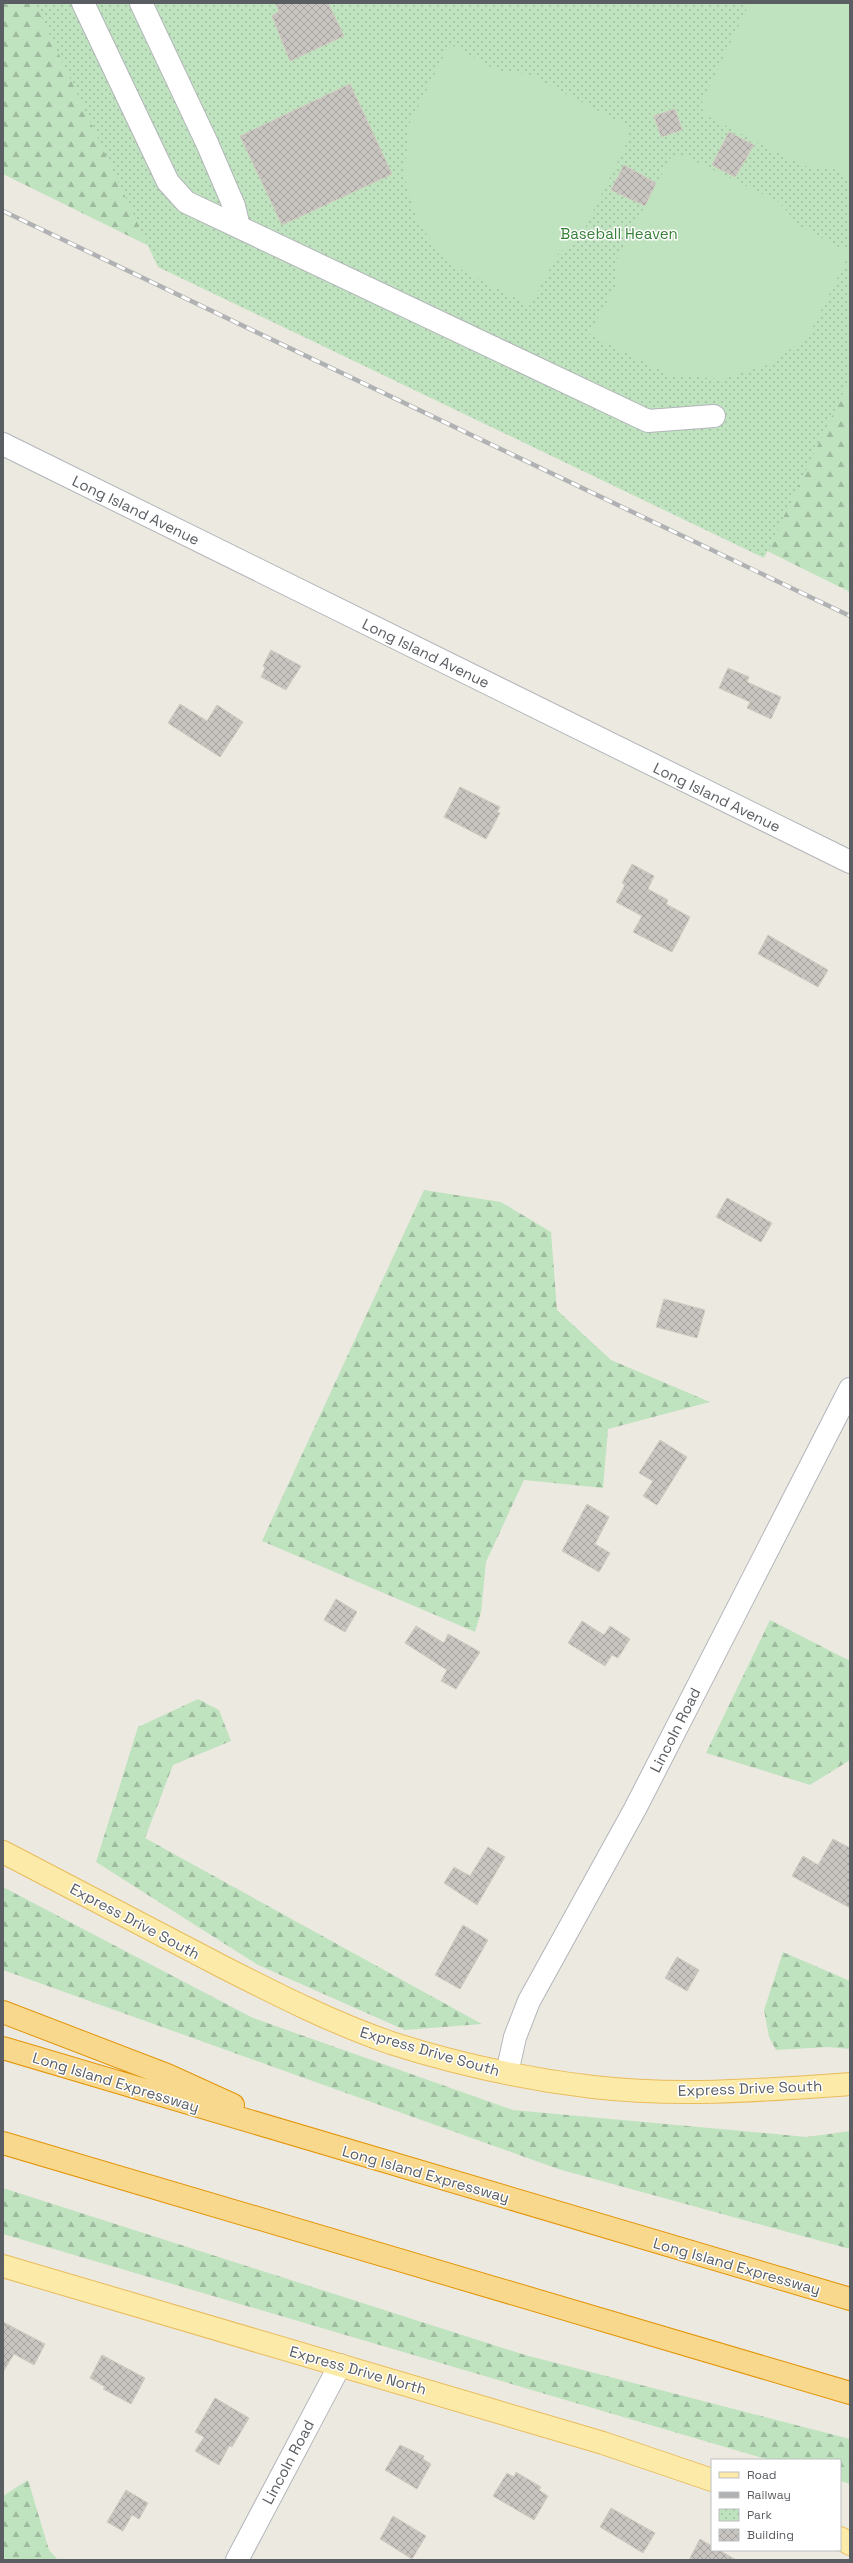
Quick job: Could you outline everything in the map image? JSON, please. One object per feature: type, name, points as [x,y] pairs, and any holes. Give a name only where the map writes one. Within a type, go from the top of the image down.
[{"type":"highway","points":[[3,2012],[167,2075],[310,2140]]},
{"type":"highway","name":"Long Island Expressway","points":[[3,2048],[850,2299]]},
{"type":"highway","points":[[3,2143],[850,2392]]},
{"type":"main road","name":"Express Drive South","points":[[3,1852],[234,1972],[329,2018],[392,2043],[467,2065],[594,2087],[677,2092],[760,2090],[850,2084]]},
{"type":"main road","name":"Express Drive North","points":[[3,2266],[618,2448],[711,2480]]},
{"type":"main road","points":[[841,2539],[850,2544]]},
{"type":"street","points":[[140,3],[210,151],[234,206],[239,227]]},
{"type":"street","points":[[88,5],[168,182],[186,202],[648,421],[714,416]]},
{"type":"street","name":"Long Island Avenue","points":[[3,444],[850,862]]},
{"type":"street","name":"Lincoln Road","points":[[507,2073],[515,2037],[529,2001],[635,1809],[850,1389]]},
{"type":"street","name":"Lincoln Road","points":[[237,2560],[340,2365]]},
{"type":"green space","points":[[3,3],[39,3],[850,298],[850,592],[3,174]]},
{"type":"green space","name":"Baseball Heaven","points":[[35,3],[850,3],[850,378],[764,558],[158,267]]},
{"type":"green space","points":[[752,3],[850,3],[850,178],[833,169],[804,166],[703,114],[702,102],[748,6]]},
{"type":"green space","points":[[450,44],[498,71],[528,74],[628,126],[629,139],[582,234],[558,254],[530,306],[447,262],[418,223],[404,176],[409,124]]},
{"type":"green space","points":[[683,155],[779,202],[800,226],[850,253],[808,337],[768,365],[722,379],[670,375],[589,334],[616,285],[618,256],[671,157]]},
{"type":"green space","points":[[424,1190],[501,1202],[551,1232],[557,1310],[611,1360],[710,1402],[608,1429],[603,1488],[524,1480],[486,1562],[481,1612],[475,1632],[262,1541]]},
{"type":"green space","points":[[770,1620],[850,1661],[850,1760],[810,1785],[706,1753]]},
{"type":"green space","points":[[198,1699],[219,1710],[231,1741],[173,1765],[145,1838],[482,2024],[405,2030],[258,1965],[96,1862],[138,1727]]},
{"type":"green space","points":[[3,1887],[253,2018],[513,2110],[807,2137],[850,2131],[850,2249],[558,2169],[3,1970]]},
{"type":"green space","points":[[783,1952],[850,1981],[850,2049],[828,2047],[776,2050],[769,2037],[764,2010]]},
{"type":"green space","points":[[3,2188],[525,2355],[850,2439],[850,2484],[841,2481],[841,2459],[766,2459],[3,2234]]},
{"type":"green space","points":[[28,2480],[49,2550],[58,2560],[3,2560],[3,2496]]},
{"type":"building","points":[[275,3],[328,3],[344,36],[290,61],[272,16],[279,11]]},
{"type":"building","points":[[350,84],[392,174],[282,225],[240,136]]},
{"type":"building","points":[[675,109],[682,130],[661,137],[654,116]]},
{"type":"building","points":[[729,132],[754,145],[735,177],[712,165]]},
{"type":"building","points":[[624,165],[656,183],[645,206],[611,190]]},
{"type":"building","points":[[271,650],[301,666],[286,690],[261,677],[265,668],[263,666]]},
{"type":"building","points":[[728,668],[749,677],[747,682],[781,697],[771,719],[747,708],[750,702],[719,688]]},
{"type":"building","points":[[180,704],[207,721],[217,705],[243,722],[220,757],[168,723]]},
{"type":"building","points":[[460,787],[500,807],[497,812],[500,813],[486,839],[444,817]]},
{"type":"building","points":[[632,864],[654,876],[648,889],[668,900],[666,904],[690,917],[672,952],[633,932],[642,916],[616,902],[625,885],[622,883]]},
{"type":"building","points":[[768,935],[828,970],[818,987],[758,954]]},
{"type":"building","points":[[727,1198],[772,1223],[761,1242],[716,1217]]},
{"type":"building","points":[[664,1299],[705,1310],[697,1338],[656,1327]]},
{"type":"building","points":[[660,1440],[687,1457],[657,1505],[643,1496],[653,1481],[639,1473]]},
{"type":"building","points":[[587,1504],[609,1517],[595,1544],[610,1553],[599,1572],[562,1551]]},
{"type":"building","points":[[336,1599],[357,1612],[345,1632],[324,1620]]},
{"type":"building","points":[[582,1621],[604,1635],[610,1626],[630,1639],[618,1658],[612,1655],[605,1666],[568,1643]]},
{"type":"building","points":[[416,1626],[444,1643],[448,1634],[480,1652],[456,1689],[441,1681],[447,1670],[405,1643]]},
{"type":"building","points":[[833,1839],[850,1848],[850,1908],[792,1876],[803,1856],[818,1865]]},
{"type":"building","points":[[488,1847],[505,1857],[477,1905],[444,1883],[454,1867],[470,1876]]},
{"type":"building","points":[[463,1925],[488,1940],[460,1989],[435,1975]]},
{"type":"building","points":[[677,1957],[699,1970],[687,1991],[665,1978]]},
{"type":"building","points":[[3,2322],[45,2344],[34,2365],[14,2354],[3,2372]]},
{"type":"building","points":[[102,2355],[145,2378],[131,2404],[103,2389],[105,2387],[90,2378]]},
{"type":"building","points":[[215,2398],[249,2418],[232,2447],[229,2446],[219,2465],[195,2451],[204,2437],[195,2432]]},
{"type":"building","points":[[400,2445],[424,2456],[423,2459],[431,2464],[417,2489],[385,2470]]},
{"type":"building","points":[[516,2472],[541,2487],[539,2490],[548,2496],[534,2520],[493,2496],[507,2473],[514,2477]]},
{"type":"building","points":[[126,2490],[148,2503],[139,2519],[132,2515],[123,2531],[107,2522]]},
{"type":"building","points":[[611,2508],[655,2533],[643,2553],[600,2527]]},
{"type":"building","points":[[393,2516],[426,2536],[412,2559],[380,2539]]},
{"type":"building","points":[[700,2539],[711,2545],[711,2551],[721,2551],[736,2560],[689,2560]]},
{"type":"railway","points":[[3,211],[850,616]]}]
